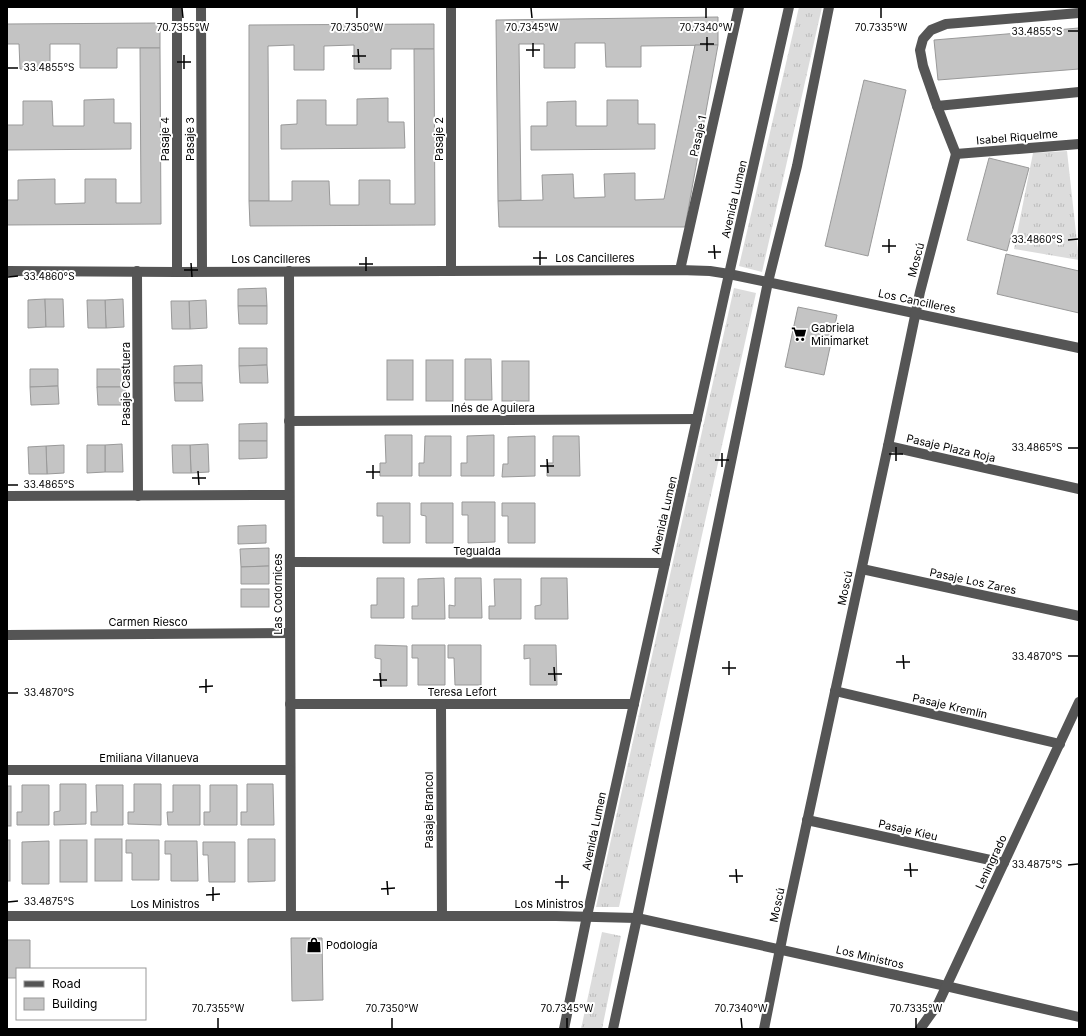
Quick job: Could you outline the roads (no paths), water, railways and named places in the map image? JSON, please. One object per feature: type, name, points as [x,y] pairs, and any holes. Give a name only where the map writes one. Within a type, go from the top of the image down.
[{"type":"street","name":"Pasaje 4","points":[[177,7],[177,272]]},
{"type":"street","name":"Pasaje 3","points":[[202,7],[202,272]]},
{"type":"street","name":"Pasaje 2","points":[[451,7],[451,271]]},
{"type":"street","name":"Pasaje 1","points":[[680,270],[739,7]]},
{"type":"street","name":"Avenida Lumen","points":[[564,1029],[587,916],[789,7]]},
{"type":"street","points":[[613,1029],[768,282],[797,166],[829,7]]},
{"type":"street","points":[[956,154],[923,66],[920,50],[923,39],[931,30],[946,24],[1079,13]]},
{"type":"street","points":[[937,106],[1079,92]]},
{"type":"street","name":"Isabel Riquelme","points":[[956,154],[1079,144]]},
{"type":"street","name":"Moscú","points":[[764,1029],[779,949],[862,569],[920,292],[956,154]]},
{"type":"street","name":"Los Cancilleres","points":[[7,271],[710,271],[1079,348]]},
{"type":"street","name":"Pasaje Castuera","points":[[137,271],[138,496]]},
{"type":"street","name":"Las Codornices","points":[[289,271],[291,916]]},
{"type":"street","name":"Inés de Aguilera","points":[[289,421],[697,419]]},
{"type":"street","name":"Pasaje Plaza Roja","points":[[888,446],[1079,489]]},
{"type":"street","points":[[7,496],[289,495]]},
{"type":"street","name":"Tegualda","points":[[290,562],[665,563]]},
{"type":"street","name":"Pasaje Los Zares","points":[[862,569],[1079,616]]},
{"type":"street","name":"Carmen Riesco","points":[[7,635],[290,633]]},
{"type":"street","name":"Pasaje Kremlin","points":[[835,691],[1060,744]]},
{"type":"street","name":"Leningrado","points":[[920,1029],[938,1004],[1079,702]]},
{"type":"street","name":"Teresa Lefort","points":[[290,704],[634,704]]},
{"type":"street","name":"Pasaje Brancol","points":[[441,704],[442,916]]},
{"type":"street","name":"Emiliana Villanueva","points":[[7,770],[290,770]]},
{"type":"street","name":"Pasaje Kieu","points":[[807,820],[1004,864]]},
{"type":"street","name":"Los Ministros","points":[[7,916],[587,916],[637,918],[1079,1017]]},
{"type":"place","name":"Gabriela Minimarket","points":[[799,334]]},
{"type":"place","name":"Podología","points":[[314,945]]}]
